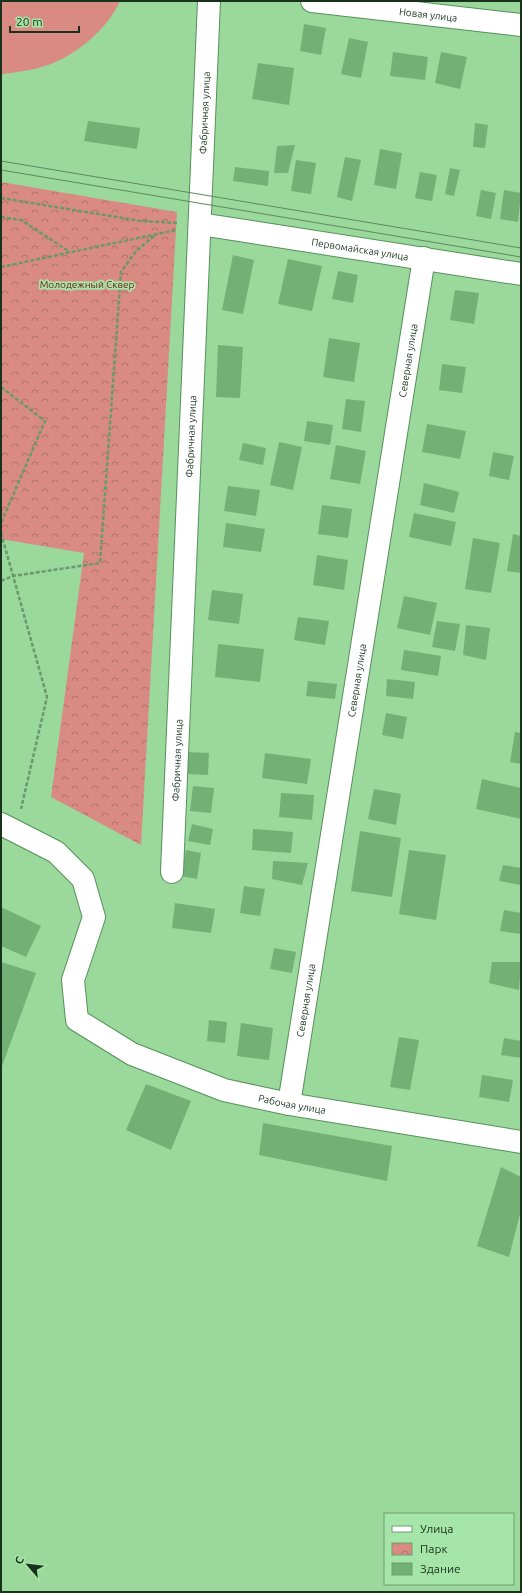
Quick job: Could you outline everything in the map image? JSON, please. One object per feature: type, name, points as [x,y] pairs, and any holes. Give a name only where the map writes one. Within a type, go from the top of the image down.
[{"type":"street","name":"Фабричная улица","points":[[172,872],[209,1]]},
{"type":"street","name":"Новая улица","points":[[312,1],[459,10],[521,25]]},
{"type":"street","name":"Первомайская улица","points":[[200,224],[521,274]]},
{"type":"street","name":"Северная улица","points":[[289,1104],[424,258]]},
{"type":"street","name":"Рабочая улица","points":[[8,828],[56,852],[83,879],[94,917],[73,980],[77,1020],[132,1054],[224,1090],[289,1104],[521,1142]]},
{"type":"path","points":[[1,198],[141,221],[200,224]]},
{"type":"path","points":[[1,217],[21,220],[70,252]]},
{"type":"path","points":[[1,267],[154,236],[200,224]]},
{"type":"path","points":[[1,581],[13,576],[100,563],[121,272],[136,251],[154,236]]},
{"type":"path","points":[[1,387],[45,421],[1,523]]},
{"type":"path","points":[[1,533],[47,697],[8,828]]},
{"type":"green space","points":[[1,1],[120,1],[99,31],[70,55],[43,67],[1,74]]},
{"type":"green space","name":"Молодежный Сквер","points":[[1,182],[177,212],[141,845],[51,797],[84,553],[1,539]]},
{"type":"building","points":[[304,24],[326,28],[321,55],[300,51]]},
{"type":"building","points":[[349,38],[368,42],[361,78],[341,74]]},
{"type":"building","points":[[393,52],[428,57],[425,80],[390,76]]},
{"type":"building","points":[[441,52],[467,57],[460,89],[435,83]]},
{"type":"building","points":[[258,63],[294,68],[289,105],[252,99]]},
{"type":"building","points":[[88,121],[140,128],[137,149],[84,141]]},
{"type":"building","points":[[475,123],[488,125],[485,148],[473,147]]},
{"type":"building","points":[[295,145],[288,173],[274,173],[277,146]]},
{"type":"building","points":[[380,149],[402,153],[396,189],[374,185]]},
{"type":"building","points":[[345,157],[361,160],[352,201],[337,197]]},
{"type":"building","points":[[296,160],[316,163],[311,194],[291,191]]},
{"type":"building","points":[[235,167],[269,171],[268,186],[233,181]]},
{"type":"building","points":[[450,168],[460,170],[454,196],[445,194]]},
{"type":"building","points":[[420,172],[437,175],[432,201],[415,198]]},
{"type":"building","points":[[481,190],[496,193],[491,219],[476,216]]},
{"type":"building","points":[[504,190],[521,193],[518,222],[500,219]]},
{"type":"building","points":[[233,255],[254,260],[243,314],[222,310]]},
{"type":"building","points":[[288,259],[322,266],[312,311],[278,304]]},
{"type":"building","points":[[338,271],[358,275],[353,303],[332,299]]},
{"type":"building","points":[[455,290],[479,293],[474,324],[450,320]]},
{"type":"building","points":[[329,338],[360,343],[354,382],[323,377]]},
{"type":"building","points":[[218,345],[243,347],[240,398],[216,397]]},
{"type":"building","points":[[442,364],[466,367],[462,393],[439,390]]},
{"type":"building","points":[[346,399],[365,401],[361,432],[342,429]]},
{"type":"building","points":[[307,421],[333,425],[330,445],[304,441]]},
{"type":"building","points":[[427,424],[466,431],[460,459],[422,452]]},
{"type":"building","points":[[279,442],[302,447],[293,490],[270,485]]},
{"type":"building","points":[[243,443],[266,448],[263,465],[239,460]]},
{"type":"building","points":[[336,445],[366,451],[360,484],[330,479]]},
{"type":"building","points":[[493,452],[514,456],[509,480],[489,476]]},
{"type":"building","points":[[424,483],[459,492],[454,513],[420,505]]},
{"type":"building","points":[[228,486],[260,490],[256,516],[224,511]]},
{"type":"building","points":[[322,505],[352,509],[348,538],[318,534]]},
{"type":"building","points":[[414,513],[456,522],[451,546],[409,537]]},
{"type":"building","points":[[226,523],[265,529],[261,552],[223,547]]},
{"type":"building","points":[[513,534],[521,536],[521,573],[507,571]]},
{"type":"building","points":[[473,538],[500,543],[491,593],[465,589]]},
{"type":"building","points":[[317,555],[348,560],[344,590],[313,585]]},
{"type":"building","points":[[212,590],[243,594],[239,624],[208,620]]},
{"type":"building","points":[[404,596],[437,603],[430,635],[397,628]]},
{"type":"building","points":[[298,617],[329,621],[325,645],[294,640]]},
{"type":"building","points":[[437,621],[460,624],[455,651],[432,647]]},
{"type":"building","points":[[466,625],[490,628],[486,660],[463,655]]},
{"type":"building","points":[[218,644],[264,649],[260,682],[215,677]]},
{"type":"building","points":[[404,650],[441,656],[438,676],[401,670]]},
{"type":"building","points":[[387,679],[415,682],[413,699],[386,696]]},
{"type":"building","points":[[308,681],[337,684],[335,699],[306,696]]},
{"type":"building","points":[[386,713],[407,717],[403,739],[382,735]]},
{"type":"building","points":[[515,732],[521,733],[521,764],[510,762]]},
{"type":"building","points":[[187,752],[209,753],[208,775],[186,774]]},
{"type":"building","points":[[265,753],[311,759],[307,784],[262,778]]},
{"type":"building","points":[[482,779],[521,788],[521,819],[476,809]]},
{"type":"building","points":[[193,786],[214,788],[211,813],[190,811]]},
{"type":"building","points":[[374,789],[401,794],[396,825],[368,819]]},
{"type":"building","points":[[281,793],[314,795],[312,820],[279,817]]},
{"type":"building","points":[[192,824],[213,829],[210,845],[188,841]]},
{"type":"building","points":[[253,829],[293,832],[291,853],[252,850]]},
{"type":"building","points":[[360,831],[401,838],[392,897],[351,891]]},
{"type":"building","points":[[186,850],[201,853],[197,879],[181,876]]},
{"type":"building","points":[[409,850],[446,855],[436,920],[399,914]]},
{"type":"building","points":[[273,861],[308,863],[302,885],[272,879]]},
{"type":"building","points":[[503,865],[521,868],[521,885],[499,881]]},
{"type":"building","points":[[244,886],[265,889],[260,916],[240,913]]},
{"type":"building","points":[[175,903],[215,909],[211,933],[172,928]]},
{"type":"building","points":[[1,907],[41,926],[26,957],[1,946]]},
{"type":"building","points":[[504,910],[521,913],[521,934],[500,931]]},
{"type":"building","points":[[274,948],[296,952],[292,973],[270,969]]},
{"type":"building","points":[[1,962],[36,973],[1,1069]]},
{"type":"building","points":[[492,962],[521,962],[519,990],[489,983]]},
{"type":"building","points":[[209,1020],[227,1022],[225,1043],[207,1041]]},
{"type":"building","points":[[241,1023],[273,1028],[269,1060],[237,1056]]},
{"type":"building","points":[[399,1037],[419,1040],[410,1090],[390,1087]]},
{"type":"building","points":[[504,1038],[521,1041],[521,1058],[501,1055]]},
{"type":"building","points":[[482,1075],[513,1080],[509,1102],[479,1097]]},
{"type":"building","points":[[146,1084],[191,1101],[171,1150],[126,1130]]},
{"type":"building","points":[[263,1123],[392,1146],[387,1181],[259,1155]]},
{"type":"building","points":[[501,1167],[521,1177],[521,1210],[509,1257],[477,1246]]},
{"type":"tram line","points":[[1,161],[521,248]]},
{"type":"tram line","points":[[1,170],[521,257]]}]
